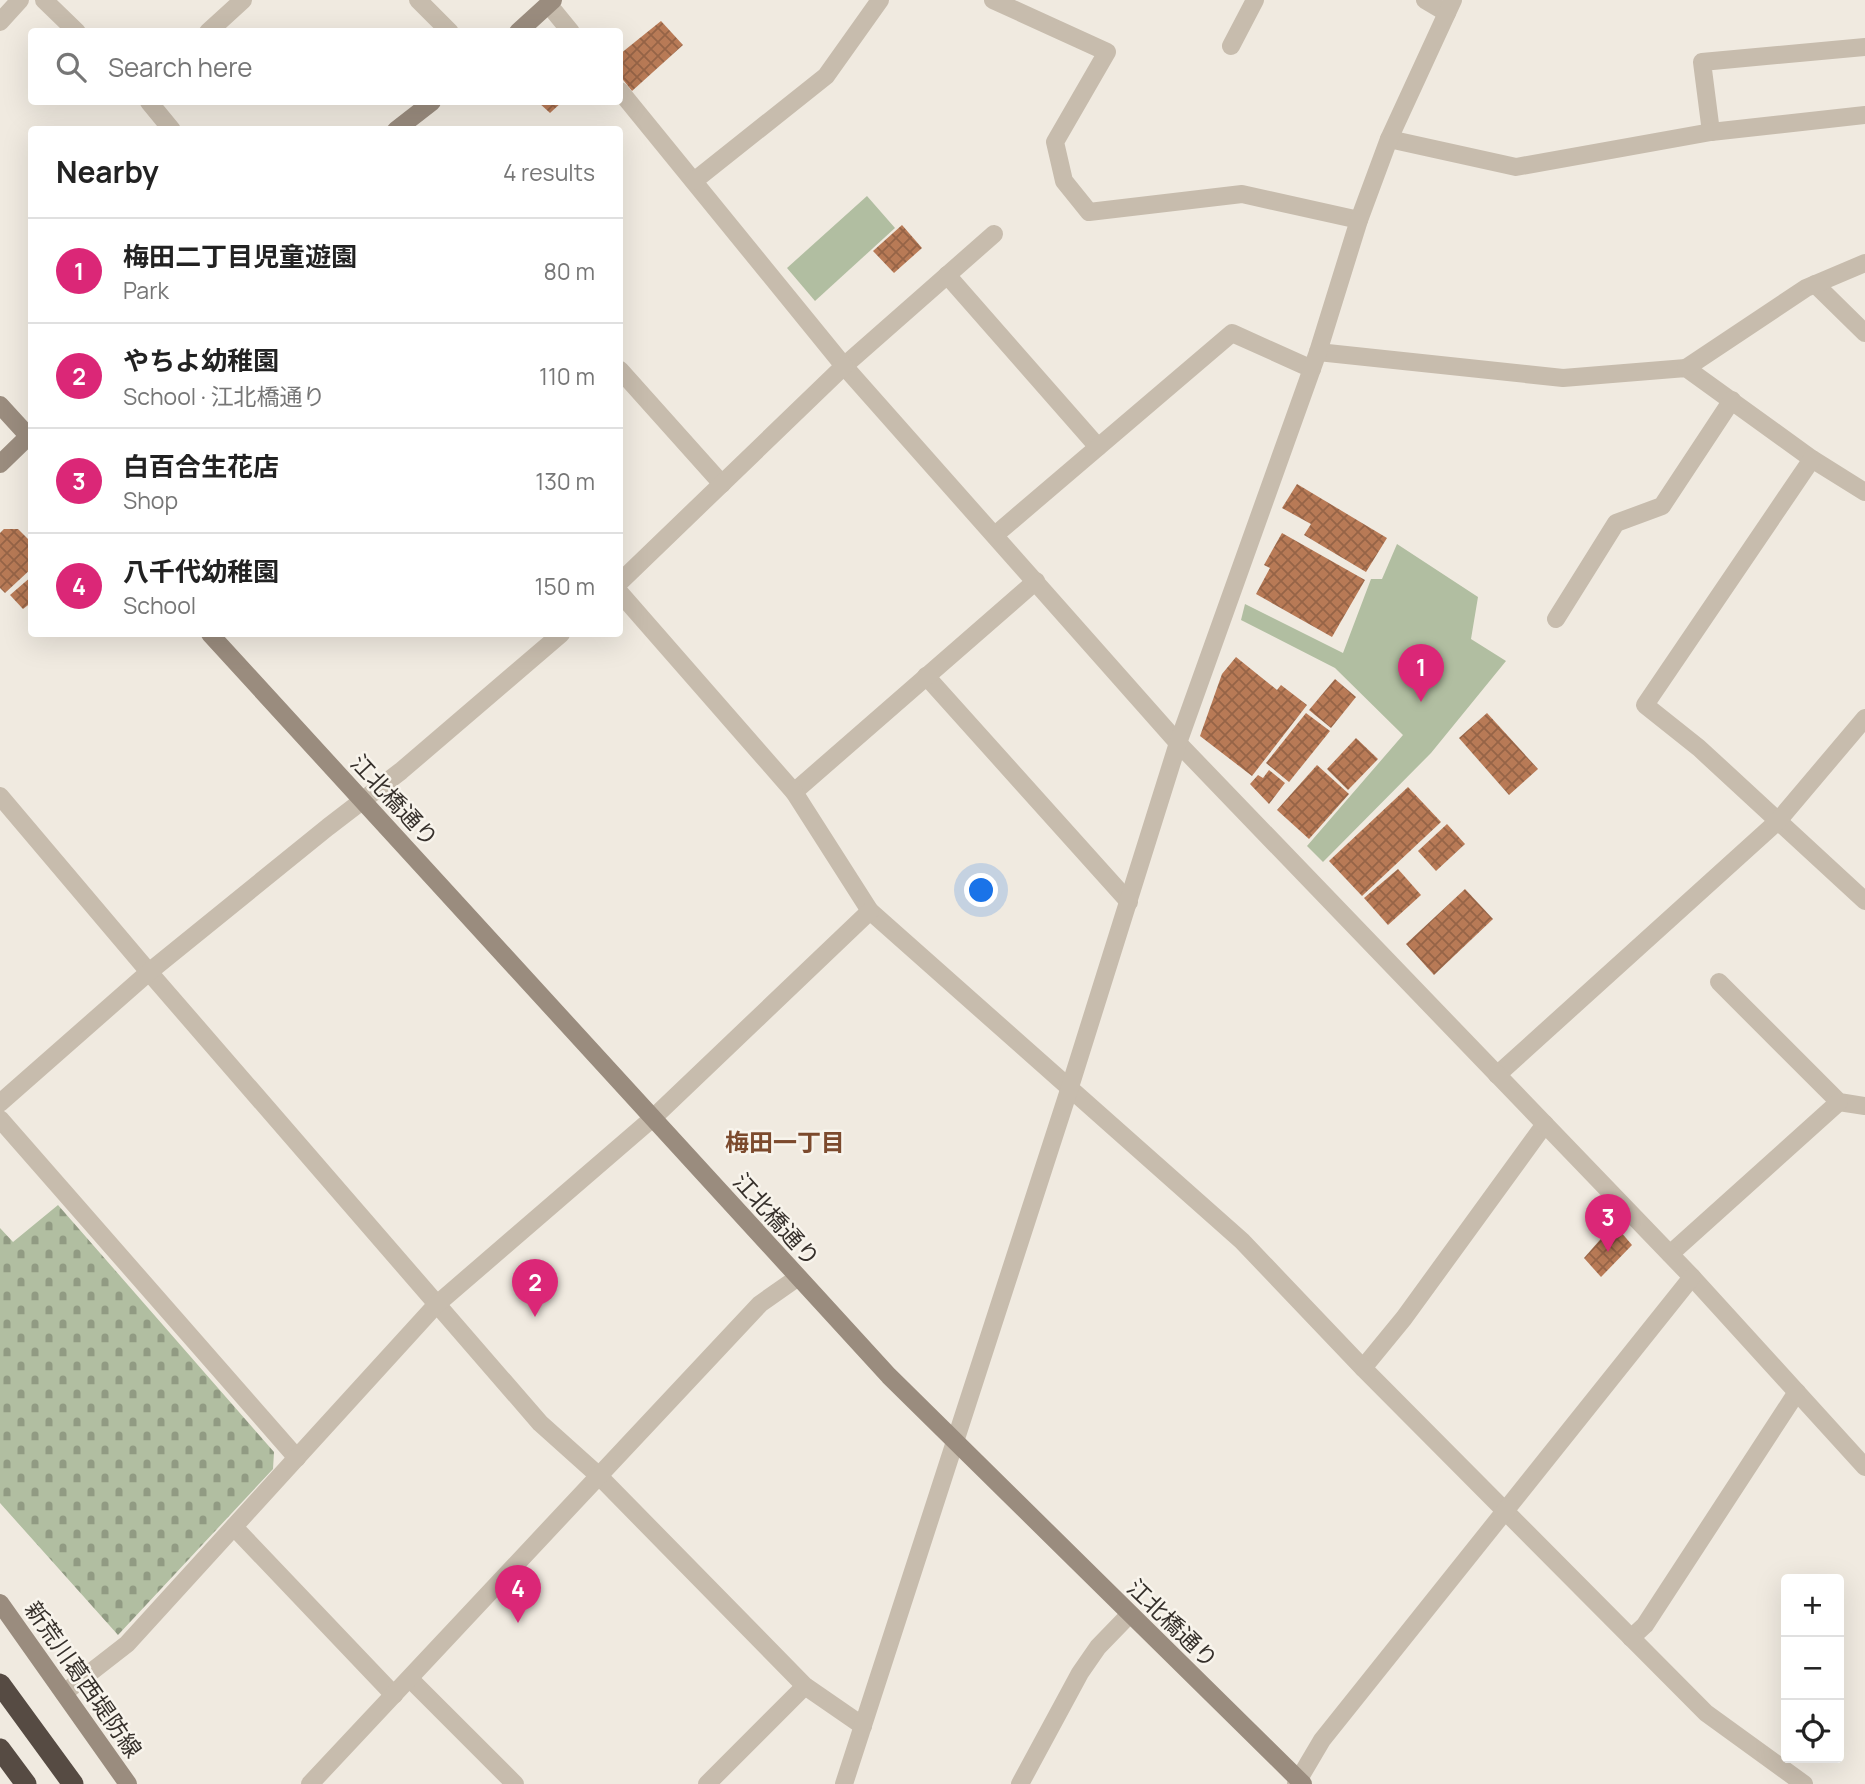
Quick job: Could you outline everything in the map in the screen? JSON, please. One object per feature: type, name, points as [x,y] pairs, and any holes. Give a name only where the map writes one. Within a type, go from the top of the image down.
[{"type":"highway","points":[[0,1684],[73,1784]]},
{"type":"highway","points":[[0,1749],[26,1784]]},
{"type":"main road","points":[[523,28],[551,3]]},
{"type":"main road","points":[[402,126],[428,105]]},
{"type":"main road","points":[[0,405],[28,435]]},
{"type":"main road","points":[[0,464],[28,439]]},
{"type":"main road","name":"江北橋通り","points":[[213,637],[797,1278],[954,1441],[1299,1782]]},
{"type":"main road","name":"新荒川葛西堤防線","points":[[0,1603],[128,1784]]},
{"type":"street","points":[[0,22],[20,0]]},
{"type":"street","points":[[44,0],[74,28]]},
{"type":"street","points":[[212,28],[243,0]]},
{"type":"street","points":[[418,0],[446,28]]},
{"type":"street","points":[[694,181],[825,76],[880,0]]},
{"type":"street","points":[[993,0],[1107,52],[1055,142],[1064,181],[1088,212],[1242,194],[1359,220]]},
{"type":"street","points":[[1231,47],[1255,0]]},
{"type":"street","points":[[846,1783],[1178,743],[1315,360],[1359,220],[1388,139],[1450,6],[1425,0]]},
{"type":"street","points":[[551,3],[567,28]]},
{"type":"street","points":[[1711,132],[1702,62],[1865,47]]},
{"type":"street","points":[[623,95],[844,366],[1178,743],[1692,1277],[1865,1467]]},
{"type":"street","points":[[152,105],[170,126]]},
{"type":"street","points":[[1388,139],[1516,167],[1711,132],[1865,115]]},
{"type":"street","points":[[623,579],[844,366],[994,234]]},
{"type":"street","points":[[995,535],[1232,333],[1315,360],[1563,379],[1686,368],[1815,284],[1865,263]]},
{"type":"street","points":[[947,275],[1098,447]]},
{"type":"street","points":[[1815,284],[1865,332]]},
{"type":"street","points":[[1686,368],[1812,459],[1865,492]]},
{"type":"street","points":[[623,373],[722,484]]},
{"type":"street","points":[[1556,620],[1616,523],[1661,506],[1732,400]]},
{"type":"street","points":[[1812,459],[1646,705],[1865,901]]},
{"type":"street","points":[[794,792],[1036,581]]},
{"type":"street","points":[[623,596],[794,792],[870,911],[1242,1241],[1363,1368],[1706,1713],[1792,1781]]},
{"type":"street","points":[[0,1103],[149,972],[363,801],[557,637]]},
{"type":"street","points":[[926,676],[1129,902]]},
{"type":"street","points":[[1497,1075],[1778,821],[1865,718]]},
{"type":"street","points":[[0,796],[540,1423],[598,1475],[805,1686],[863,1726]]},
{"type":"street","points":[[64,1693],[128,1644],[436,1305],[654,1118],[870,911]]},
{"type":"street","points":[[1719,982],[1839,1102],[1865,1106]]},
{"type":"street","points":[[1670,1254],[1839,1102]]},
{"type":"street","points":[[0,1119],[297,1458]]},
{"type":"street","points":[[1363,1368],[1404,1318],[1545,1124]]},
{"type":"street","points":[[1299,1782],[1322,1740],[1692,1277]]},
{"type":"street","points":[[310,1784],[760,1304],[797,1278]]},
{"type":"street","points":[[1631,1639],[1645,1625],[1797,1392]]},
{"type":"street","points":[[234,1527],[394,1695]]},
{"type":"street","points":[[1020,1784],[1080,1673],[1098,1647],[1129,1615]]},
{"type":"street","points":[[410,1679],[515,1784]]},
{"type":"street","points":[[707,1784],[805,1686]]},
{"type":"green space","points":[[867,196],[895,228],[815,301],[787,268]]},
{"type":"green space","points":[[1397,544],[1478,597],[1471,639],[1506,661],[1431,753],[1323,862],[1307,846],[1403,735],[1335,668],[1241,620],[1245,604],[1343,653],[1371,579],[1382,579]]},
{"type":"green space","points":[[58,1205],[274,1452],[273,1469],[118,1635],[0,1503],[0,1228],[13,1242]]},
{"type":"building","points":[[661,21],[683,45],[632,91],[623,80],[623,52]]},
{"type":"building","points":[[541,105],[559,105],[550,113]]},
{"type":"building","points":[[902,225],[922,248],[894,273],[873,251]]},
{"type":"building","points":[[1297,484],[1387,538],[1366,572],[1304,535],[1311,524],[1282,508]]},
{"type":"building","points":[[4,529],[18,529],[28,539],[28,572],[5,593],[0,588],[0,533]]},
{"type":"building","points":[[1282,533],[1365,580],[1332,637],[1256,594],[1270,568],[1264,565]]},
{"type":"building","points":[[28,579],[28,605],[23,609],[10,595]]},
{"type":"building","points":[[1236,657],[1277,690],[1281,685],[1307,705],[1252,776],[1200,736],[1222,674]]},
{"type":"building","points":[[1335,679],[1356,697],[1331,728],[1309,710]]},
{"type":"building","points":[[1306,713],[1330,731],[1289,782],[1266,763]]},
{"type":"building","points":[[1487,713],[1538,769],[1509,795],[1459,738]]},
{"type":"building","points":[[1356,738],[1378,759],[1348,790],[1327,769]]},
{"type":"building","points":[[1317,765],[1349,794],[1309,839],[1277,810]]},
{"type":"building","points":[[1269,770],[1285,783],[1269,804],[1250,784],[1258,775],[1263,778]]},
{"type":"building","points":[[1408,787],[1441,822],[1362,896],[1329,861]]},
{"type":"building","points":[[1447,824],[1465,844],[1436,871],[1418,851]]},
{"type":"building","points":[[1398,869],[1421,895],[1388,925],[1364,898]]},
{"type":"building","points":[[1465,889],[1493,919],[1434,975],[1406,944]]},
{"type":"building","points":[[1614,1224],[1632,1245],[1601,1277],[1584,1258]]},
{"type":"place","name":"梅田二丁目児童遊園","points":[[1421,702]]},
{"type":"place","name":"白百合生花店","points":[[1608,1252]]},
{"type":"place","name":"やちよ幼稚園","points":[[535,1317]]},
{"type":"place","name":"八千代幼稚園","points":[[518,1623]]},
{"type":"district","name":"梅田一丁目","points":[[785,1141]]}]
